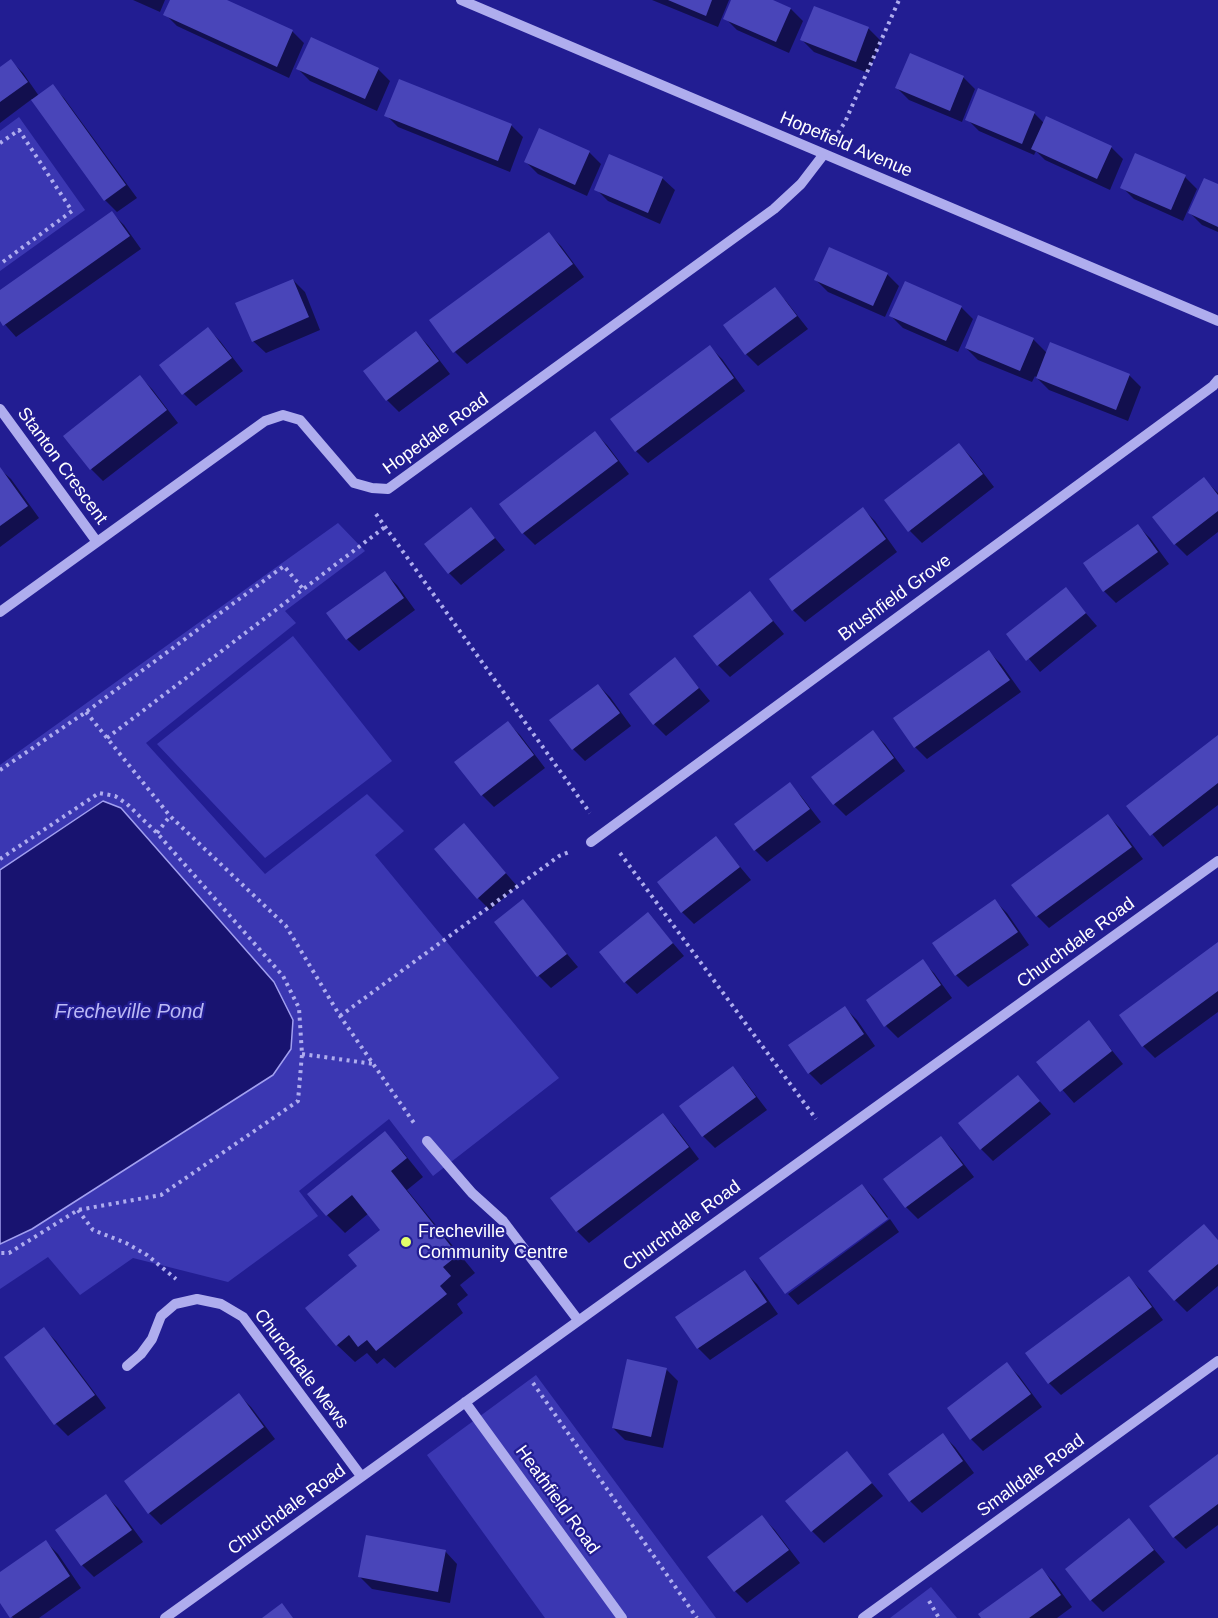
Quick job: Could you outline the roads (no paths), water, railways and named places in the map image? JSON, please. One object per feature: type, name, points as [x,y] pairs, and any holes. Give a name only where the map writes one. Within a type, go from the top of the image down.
[{"type":"street","name":"Hopefield Avenue","points":[[461,0],[1218,321]]},
{"type":"street","name":"Hopedale Road","points":[[0,612],[265,421],[283,415],[300,420],[354,483],[388,489],[774,209],[801,184],[824,154]]},
{"type":"street","name":"Brushfield Grove","points":[[591,842],[1213,386],[1218,380]]},
{"type":"street","name":"Stanton Crescent","points":[[0,409],[97,542]]},
{"type":"street","name":"Churchdale Road","points":[[165,1618],[1218,861]]},
{"type":"street","points":[[427,1141],[472,1193],[503,1221],[578,1320]]},
{"type":"street","name":"Churchdale Mews","points":[[126,1366],[141,1354],[152,1339],[161,1316],[175,1305],[193,1300],[221,1304],[243,1317],[361,1476]]},
{"type":"street","name":"Smalldale Road","points":[[863,1618],[1218,1361]]},
{"type":"street","name":"Heathfield Road","points":[[465,1402],[622,1618]]},
{"type":"water","name":"Frecheville Pond","points":[[103,801],[121,808],[274,982],[293,1020],[291,1049],[273,1075],[32,1229],[0,1244],[0,870]]},
{"type":"place","name":"Frecheville Community Centre","points":[[406,1242]]}]
